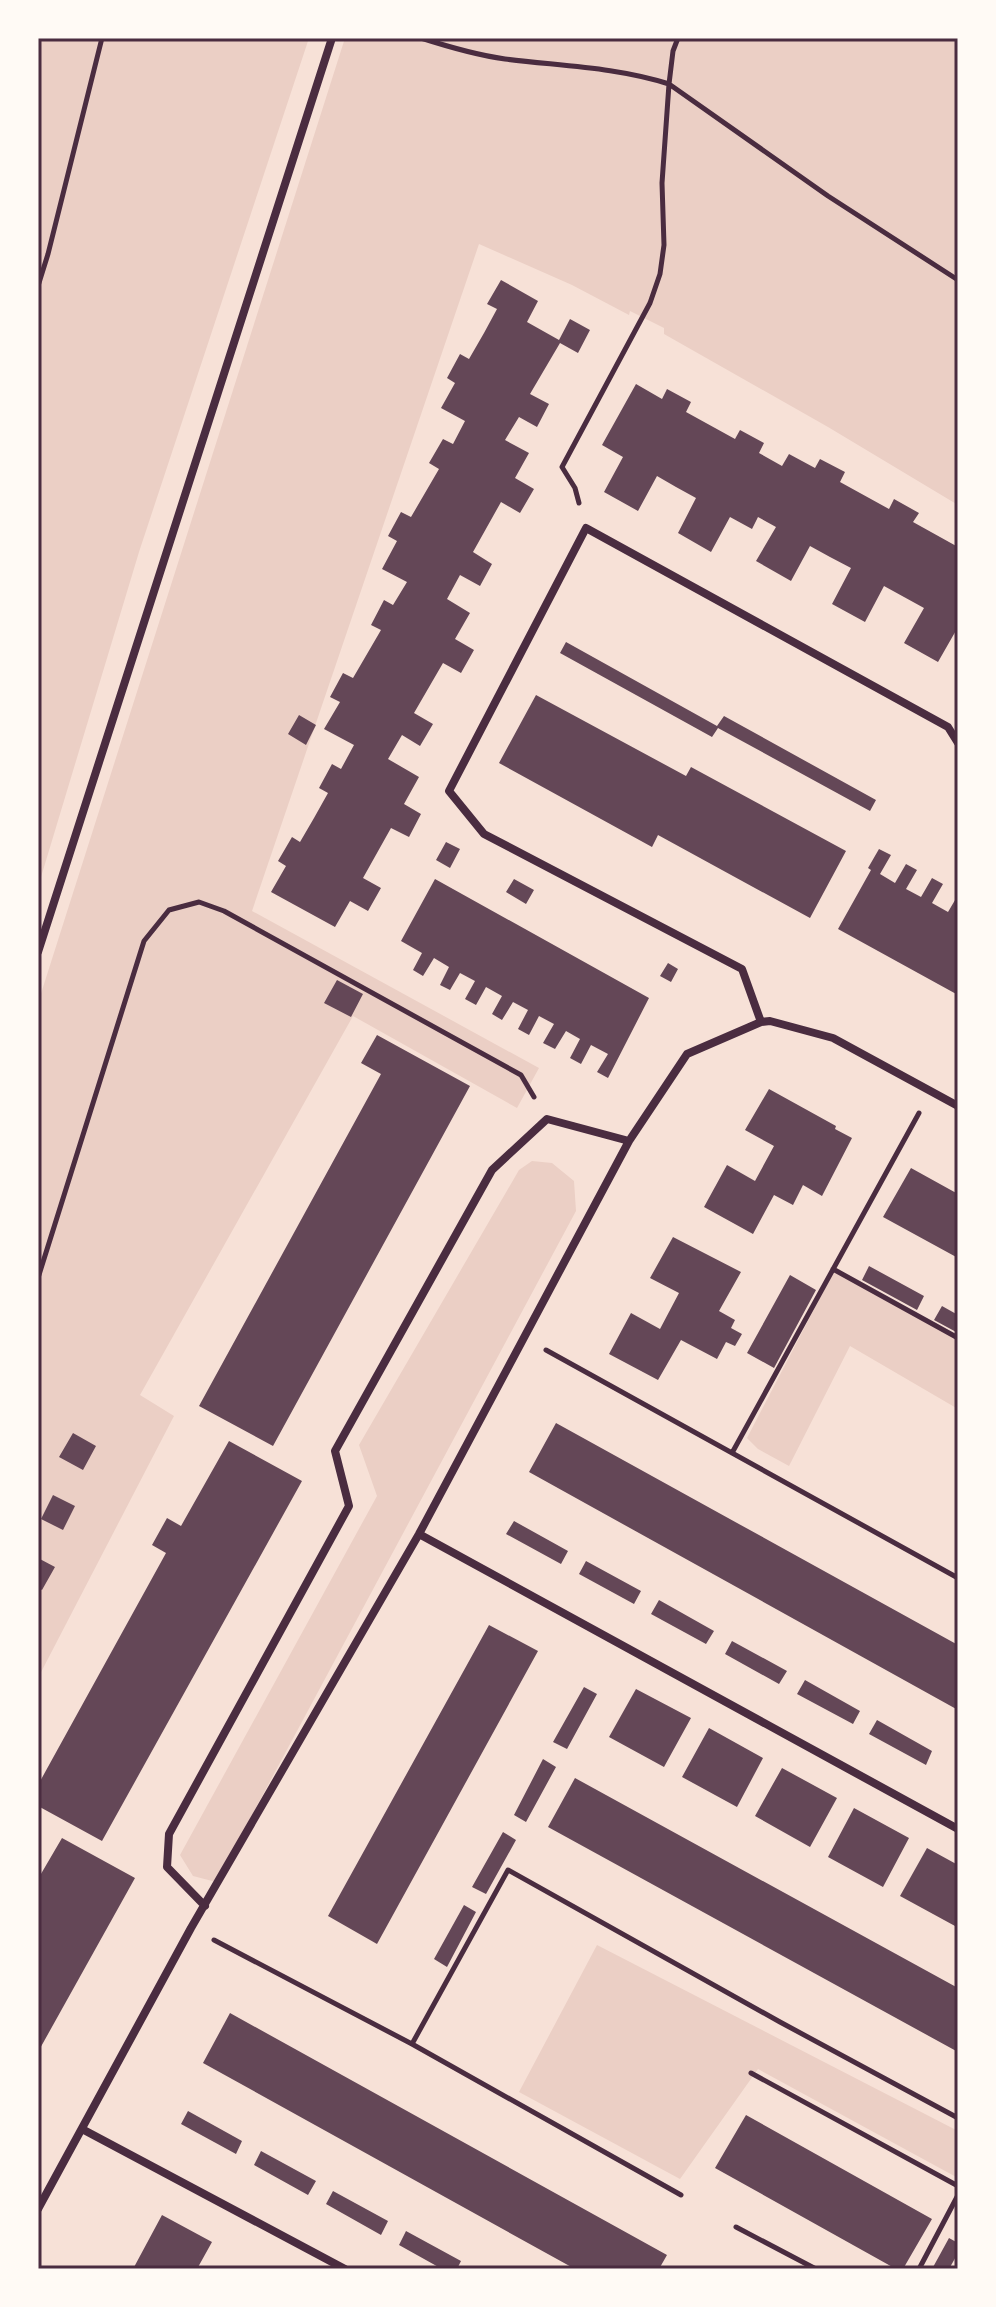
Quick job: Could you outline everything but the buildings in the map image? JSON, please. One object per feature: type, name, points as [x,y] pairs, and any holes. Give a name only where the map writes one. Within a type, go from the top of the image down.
[{"type":"street","points":[[38,952],[332,38]]},
{"type":"street","points":[[761,1022],[742,969],[484,834],[449,791],[586,528],[948,727],[958,743]]},
{"type":"street","points":[[38,2209],[191,1928],[419,1534],[629,1141],[687,1054],[770,1021],[833,1038],[958,1106]]},
{"type":"street","points":[[205,1906],[167,1867],[169,1834],[349,1506],[335,1451],[492,1170],[547,1119],[629,1141]]},
{"type":"street","points":[[419,1534],[958,1829]]},
{"type":"street","points":[[82,2129],[345,2269]]},
{"type":"path","points":[[38,286],[102,38]]},
{"type":"path","points":[[421,38],[458,50],[639,74],[669,84],[828,196],[958,280]]},
{"type":"path","points":[[586,528],[575,488],[562,467],[650,303],[660,274],[664,245],[662,183],[669,84],[673,51],[678,38]]},
{"type":"path","points":[[38,1278],[144,941],[169,910],[199,902],[237,918],[521,1075],[547,1119]]},
{"type":"path","points":[[732,1453],[931,1092]]},
{"type":"path","points":[[832,1269],[958,1338]]},
{"type":"path","points":[[524,1337],[958,1578]]},
{"type":"path","points":[[412,2044],[508,1870],[958,2118]]},
{"type":"path","points":[[191,1928],[412,2044],[681,2195]]},
{"type":"path","points":[[751,2073],[958,2186]]},
{"type":"path","points":[[919,2269],[958,2195]]},
{"type":"path","points":[[736,2227],[816,2269]]},
{"type":"shaded area","points":[[38,38],[309,38],[139,552],[38,887]]},
{"type":"shaded area","points":[[345,38],[958,38],[958,505],[664,334],[664,328],[630,311],[629,315],[572,285],[479,244],[252,911],[539,1068],[517,1108],[353,1016],[140,1395],[174,1416],[38,1678],[38,1003]]},
{"type":"shaded area","points":[[532,1161],[552,1163],[574,1181],[576,1211],[216,1882],[193,1876],[180,1855],[377,1496],[359,1445],[519,1170]]},
{"type":"shaded area","points":[[835,1269],[958,1338],[958,1409],[850,1346],[789,1466],[758,1449],[747,1438]]},
{"type":"shaded area","points":[[597,1945],[958,2131],[958,2178],[758,2069],[680,2179],[519,2092]]}]
